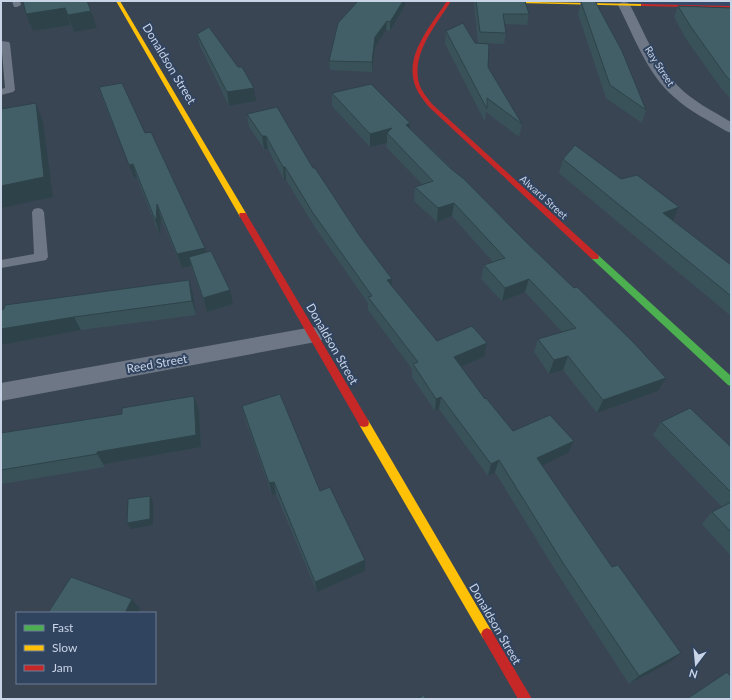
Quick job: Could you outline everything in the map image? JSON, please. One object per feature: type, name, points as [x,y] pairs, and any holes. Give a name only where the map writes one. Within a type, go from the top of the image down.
[{"type":"street","name":"Donaldson Street","points":[[118,1],[525,699]]},
{"type":"street","name":"Alward Street","points":[[449,1],[419,53],[416,63],[416,81],[430,105],[731,382]]},
{"type":"street","points":[[480,1],[622,3],[731,7]]},
{"type":"street","name":"Ray Street","points":[[622,3],[655,62],[672,88],[698,108],[731,128]]},
{"type":"street","name":"Reed Street","points":[[1,392],[313,335]]},
{"type":"lane","points":[[1,44],[6,44],[10,90],[1,92]]},
{"type":"lane","points":[[1,264],[41,257],[38,212]]},
{"type":"shaded area","points":[[480,1],[731,1],[731,7]]},
{"type":"building","points":[[23,1],[87,1],[91,11],[68,15],[65,8],[26,14]]},
{"type":"building","points":[[358,1],[403,1],[390,22],[387,21],[375,37],[372,62],[329,61],[338,23]]},
{"type":"building","points":[[476,1],[525,1],[529,14],[503,14],[506,33],[480,32]]},
{"type":"building","points":[[595,1],[622,51],[646,110],[610,85],[581,2]]},
{"type":"building","points":[[678,6],[731,8],[731,81],[691,27]]},
{"type":"building","points":[[463,23],[475,43],[489,44],[488,67],[522,124],[487,98],[487,109],[446,31]]},
{"type":"building","points":[[209,27],[238,67],[242,67],[254,88],[227,92],[197,34]]},
{"type":"building","points":[[122,83],[145,133],[151,132],[205,248],[177,254],[157,204],[156,222],[133,164],[129,165],[99,87]]},
{"type":"building","points":[[371,84],[410,123],[406,125],[450,168],[464,179],[574,288],[577,287],[634,343],[666,378],[603,400],[568,356],[554,360],[538,339],[576,328],[529,279],[505,288],[484,265],[505,258],[454,203],[438,208],[415,187],[433,181],[387,133],[392,128],[370,134],[332,93]]},
{"type":"building","points":[[36,103],[44,177],[1,186],[1,109]]},
{"type":"building","points":[[277,107],[313,168],[315,168],[359,235],[392,279],[387,280],[437,341],[472,326],[487,343],[454,357],[485,399],[486,398],[513,431],[550,415],[574,441],[537,458],[612,567],[618,565],[681,653],[639,676],[563,563],[499,460],[491,464],[441,397],[436,399],[413,364],[418,362],[368,297],[372,296],[313,213],[285,167],[283,167],[266,136],[262,136],[247,114]]},
{"type":"building","points":[[575,145],[621,179],[637,175],[679,207],[663,213],[731,265],[731,296],[563,159]]},
{"type":"building","points":[[211,251],[230,290],[203,298],[189,257]]},
{"type":"building","points":[[189,280],[192,301],[74,317],[1,329],[1,310],[4,309],[5,305]]},
{"type":"building","points":[[280,394],[320,491],[330,487],[365,560],[315,582],[274,482],[269,483],[242,406]]},
{"type":"building","points":[[194,396],[196,435],[97,452],[97,454],[1,470],[1,433],[122,414],[122,408]]},
{"type":"building","points":[[690,408],[731,447],[731,492],[661,422]]},
{"type":"building","points":[[150,496],[150,519],[127,523],[128,499]]},
{"type":"building","points":[[731,502],[731,532],[712,512]]},
{"type":"building","points":[[71,577],[132,599],[126,612],[49,612]]},
{"type":"building","points":[[727,672],[731,677],[731,699],[687,699]]},
{"type":"building","points":[[424,695],[426,699],[417,699]]},
{"type":"traffic: fast","points":[[595,257],[731,382]]},
{"type":"traffic: slow","points":[[118,1],[243,215]]},
{"type":"traffic: slow","points":[[480,1],[643,5]]},
{"type":"traffic: slow","points":[[364,423],[487,634]]},
{"type":"traffic: jam","points":[[449,1],[420,49],[415,70],[416,81],[420,91],[430,105],[595,257]]},
{"type":"traffic: jam","points":[[643,5],[731,7]]},
{"type":"traffic: jam","points":[[243,215],[364,423]]},
{"type":"traffic: jam","points":[[487,634],[525,699]]}]
